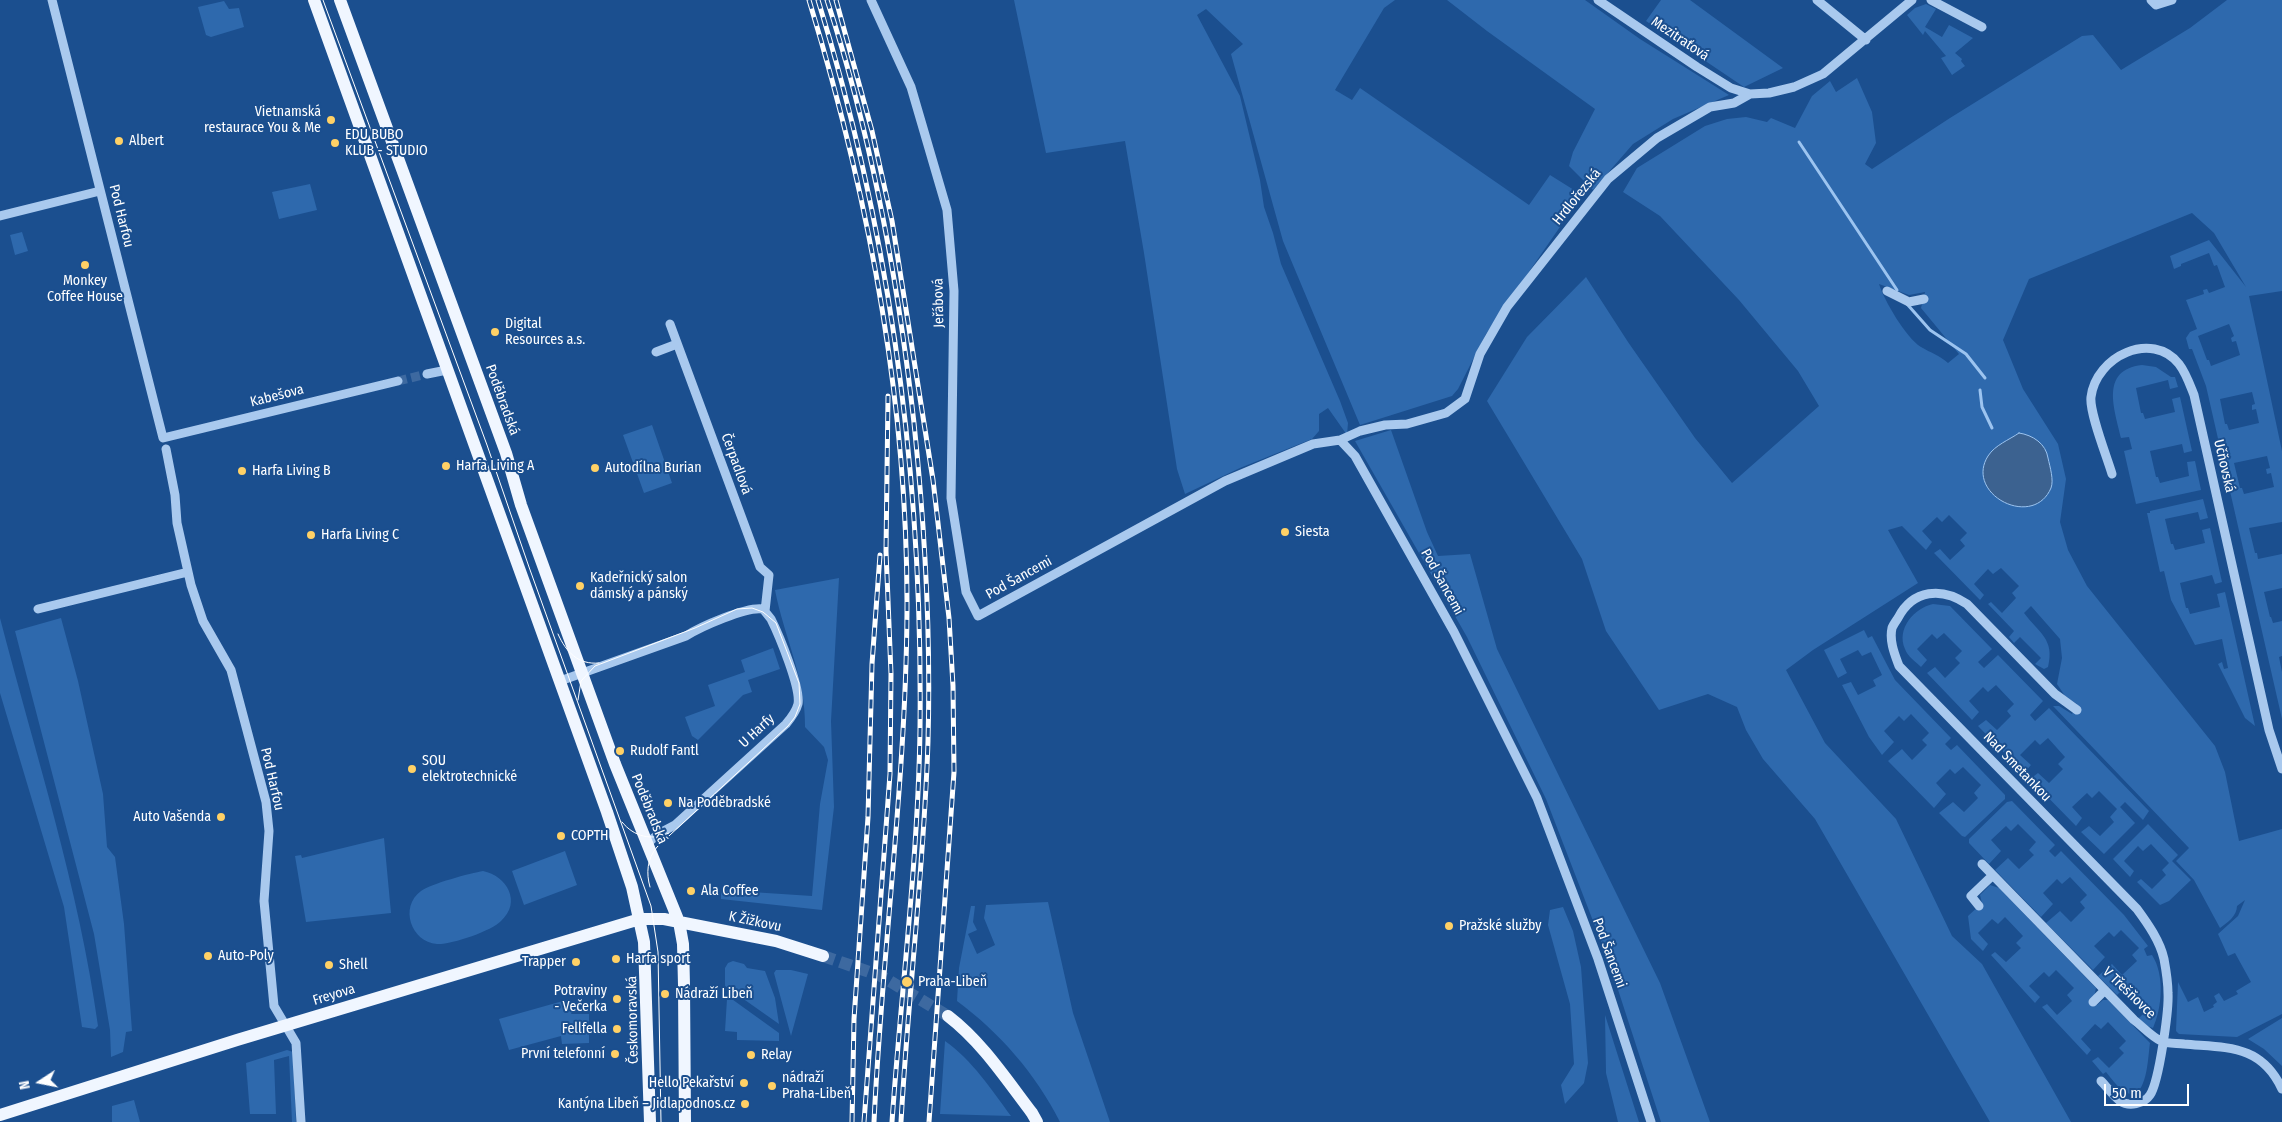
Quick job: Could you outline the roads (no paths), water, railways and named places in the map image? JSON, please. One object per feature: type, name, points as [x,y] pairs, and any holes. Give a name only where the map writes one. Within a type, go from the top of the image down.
[{"type":"main road","points":[[314,0],[610,821],[632,887],[640,918]]},
{"type":"main road","name":"Poděbradská","points":[[340,0],[506,454],[521,505],[582,673],[647,844],[679,922]]},
{"type":"main road","name":"Freyova","points":[[0,1116],[286,1025],[640,918],[660,918],[679,922]]},
{"type":"main road","name":"Českomoravská","points":[[640,918],[646,956],[650,1122]]},
{"type":"main road","points":[[679,922],[683,944],[684,1122]]},
{"type":"main road","name":"K Žižkovu","points":[[679,922],[776,942],[823,956]]},
{"type":"main road","points":[[948,1016],[962,1027],[991,1059],[1037,1122]]},
{"type":"street","name":"Pod Harfou","points":[[52,0],[163,438]]},
{"type":"street","name":"Jeřábová","points":[[871,0],[911,87],[947,210],[954,291],[951,498],[966,592],[978,616]]},
{"type":"street","name":"Mezitraťová","points":[[1598,0],[1697,68],[1731,88],[1750,94]]},
{"type":"street","points":[[1817,0],[1866,40]]},
{"type":"street","name":"Hrdlořezská","points":[[1340,440],[1384,425],[1407,424],[1446,413],[1465,399],[1480,354],[1507,307],[1608,179],[1657,138],[1691,117],[1710,108],[1734,103],[1750,94],[1769,93],[1802,85],[1823,74],[1912,0]]},
{"type":"street","points":[[1931,0],[1982,27]]},
{"type":"street","points":[[2151,0],[2156,5],[2172,0]]},
{"type":"street","points":[[0,216],[100,191]]},
{"type":"street","points":[[1887,292],[1909,302],[1924,299]]},
{"type":"street","name":"Čerpadlová","points":[[670,324],[760,567],[769,575],[761,610]]},
{"type":"street","points":[[656,352],[677,344]]},
{"type":"street","name":"Učňovská","points":[[2112,474],[2090,399],[2094,381],[2106,364],[2125,352],[2142,348],[2162,352],[2178,363],[2194,395],[2267,720],[2282,769]]},
{"type":"street","points":[[427,374],[447,370]]},
{"type":"street","name":"Kabešova","points":[[163,438],[398,381]]},
{"type":"street","name":"Pod Šancemi","points":[[978,616],[1225,481],[1313,444],[1340,440],[1355,456],[1437,600],[1537,798],[1598,959],[1651,1122]]},
{"type":"street","name":"Pod Harfou","points":[[166,449],[175,495],[177,523],[188,572],[203,621],[231,670],[266,802],[269,832],[264,901],[274,1006],[296,1042],[301,1122]]},
{"type":"street","points":[[38,609],[188,572]]},
{"type":"street","name":"Nad Smetankou","points":[[2077,710],[2055,694],[1967,604],[1957,597],[1945,593],[1930,593],[1915,598],[1902,610],[1892,628],[1893,647],[1900,666],[2137,909],[2149,926],[2163,957],[2168,994],[2156,1079],[2150,1095],[2142,1102],[2126,1104],[2119,1100],[2101,1081]]},
{"type":"street","points":[[560,681],[761,610]]},
{"type":"street","name":"U Harfy","points":[[647,844],[658,834],[675,825],[786,724],[795,712],[798,700],[796,686],[772,621],[761,610]]},
{"type":"street","name":"V Třešňovce","points":[[1982,864],[2134,1020],[2162,1042]]},
{"type":"street","points":[[1979,906],[1970,896],[1993,875]]},
{"type":"street","points":[[2093,1002],[2105,990]]},
{"type":"street","points":[[2162,1042],[2232,1048],[2248,1052],[2261,1060],[2271,1070],[2282,1088]]},
{"type":"waterway","points":[[1799,142],[1897,290]]},
{"type":"waterway","points":[[1907,304],[1930,330],[1966,354],[1985,378]]},
{"type":"waterway","points":[[1980,390],[1982,407],[1992,428]]},
{"type":"tunnel","points":[[398,381],[427,374]]},
{"type":"tunnel","points":[[823,956],[881,976],[948,1016]]},
{"type":"tram line","points":[[323,0],[487,445],[651,906],[658,952],[661,1122]]},
{"type":"tram line","points":[[578,700],[581,681],[595,666],[695,628],[737,609],[752,608],[763,612],[776,623],[799,683],[800,704],[795,717],[788,726],[657,847],[651,856],[648,866],[650,887]]},
{"type":"tram line","points":[[558,634],[569,652],[574,656],[585,662],[599,663]]},
{"type":"tram line","points":[[622,822],[632,831],[644,836],[656,837],[669,833]]},
{"type":"railway","points":[[809,0],[850,149],[867,225],[892,379],[901,456],[906,533],[907,611],[903,739],[882,994],[874,1122]]},
{"type":"railway","points":[[818,0],[843,89],[865,179],[883,270],[898,361],[916,545],[919,637],[919,779],[913,877],[892,1122]]},
{"type":"railway","points":[[827,0],[843,52],[870,156],[891,262],[908,369],[924,542],[929,662],[928,741],[923,837],[901,1122]]},
{"type":"railway","points":[[836,0],[872,131],[892,221],[933,480],[949,618],[953,686],[954,772],[929,1122]]},
{"type":"railway","points":[[864,1122],[890,774],[891,674],[886,551],[888,396]]},
{"type":"railway","points":[[852,1122],[854,1019],[868,817],[872,664],[880,555]]},
{"type":"place","name":"Vietnamská restaurace You & Me","points":[[331,120]]},
{"type":"place","name":"Albert","points":[[119,141]]},
{"type":"place","name":"EDU BUBO KLUB - STUDIO","points":[[335,143]]},
{"type":"place","name":"Monkey Coffee House","points":[[85,265]]},
{"type":"place","name":"Digital Resources a.s.","points":[[495,332]]},
{"type":"place","name":"Harfa Living A","points":[[446,466]]},
{"type":"place","name":"Autodílna Burian","points":[[595,468]]},
{"type":"place","name":"Harfa Living B","points":[[242,471]]},
{"type":"place","name":"Siesta","points":[[1285,532]]},
{"type":"place","name":"Harfa Living C","points":[[311,535]]},
{"type":"place","name":"Kadeřnický salon dámský a pánský","points":[[580,586]]},
{"type":"place","name":"Rudolf Fantl","points":[[620,751]]},
{"type":"place","name":"SOU elektrotechnické","points":[[412,769]]},
{"type":"place","name":"Na Poděbradské","points":[[668,803]]},
{"type":"place","name":"Auto Vašenda","points":[[221,817]]},
{"type":"place","name":"COPTH","points":[[561,836]]},
{"type":"place","name":"Ala Coffee","points":[[691,891]]},
{"type":"place","name":"Pražské služby","points":[[1449,926]]},
{"type":"place","name":"Auto-Poly","points":[[208,956]]},
{"type":"place","name":"Harfa sport","points":[[616,959]]},
{"type":"place","name":"Trapper","points":[[576,962]]},
{"type":"place","name":"Shell","points":[[329,965]]},
{"type":"place","name":"Praha-Libeň","points":[[907,982]]},
{"type":"place","name":"Nádraží Libeň","points":[[665,994]]},
{"type":"place","name":"Potraviny - Večerka","points":[[617,999]]},
{"type":"place","name":"Fellfella","points":[[617,1029]]},
{"type":"place","name":"První telefonní","points":[[615,1054]]},
{"type":"place","name":"Relay","points":[[751,1055]]},
{"type":"place","name":"Hello Pekařství","points":[[744,1083]]},
{"type":"place","name":"nádraží Praha-Libeň","points":[[772,1086]]},
{"type":"place","name":"Kantýna Libeň – Jidlapodnos.cz","points":[[745,1104]]}]
